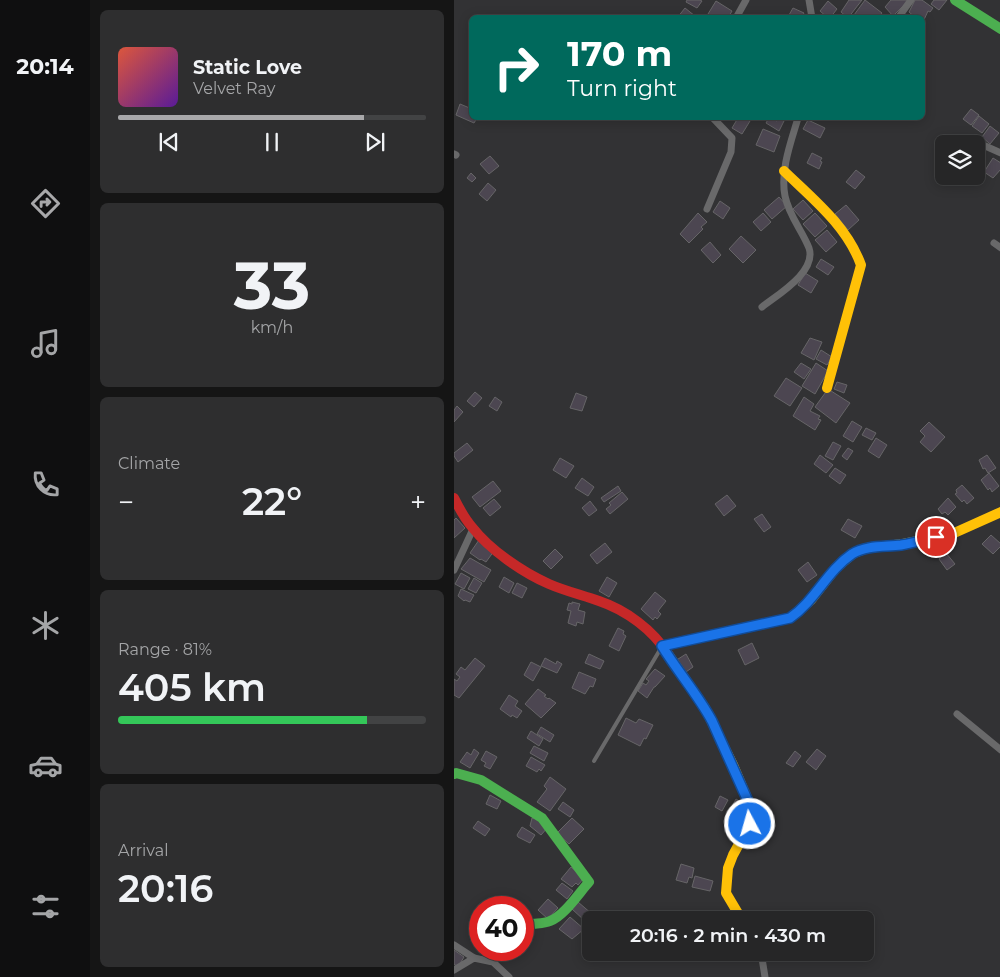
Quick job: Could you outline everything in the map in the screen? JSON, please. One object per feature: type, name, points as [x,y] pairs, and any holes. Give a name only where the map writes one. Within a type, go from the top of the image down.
[{"type":"street","points":[[738,15],[746,0]]},
{"type":"street","points":[[809,0],[812,15]]},
{"type":"street","points":[[900,15],[912,0]]},
{"type":"street","points":[[955,0],[1000,29]]},
{"type":"street","points":[[707,209],[732,145],[732,138],[715,120]]},
{"type":"street","points":[[762,307],[798,280],[810,258],[809,249],[790,214],[784,194],[784,171],[797,120]]},
{"type":"street","points":[[985,146],[1000,153]]},
{"type":"street","points":[[784,171],[845,233],[858,255],[861,265],[827,388]]},
{"type":"street","points":[[454,498],[473,529],[502,557],[547,582],[570,592],[601,601],[633,618],[662,646],[705,708],[733,765],[752,810],[750,824],[730,861],[726,893],[737,911]]},
{"type":"street","points":[[662,646],[790,618],[811,600],[836,568],[854,553],[867,548],[903,544],[952,534],[1000,512]]},
{"type":"street","points":[[454,570],[473,529]]},
{"type":"street","points":[[957,714],[1000,750]]},
{"type":"street","points":[[455,772],[481,780],[542,818],[589,882],[552,921],[542,924],[534,923]]},
{"type":"street","points":[[454,945],[469,955]]},
{"type":"street","points":[[454,970],[469,961]]},
{"type":"street","points":[[488,961],[493,962],[509,977]]},
{"type":"street","points":[[762,961],[764,977]]},
{"type":"lane","points":[[594,761],[662,646]]},
{"type":"building","points":[[687,0],[702,1],[697,8],[686,2]]},
{"type":"building","points":[[849,0],[862,0],[850,15],[844,15],[841,12]]},
{"type":"building","points":[[865,0],[882,13],[880,15],[854,15]]},
{"type":"building","points":[[891,0],[909,0],[894,15],[885,7]]},
{"type":"building","points":[[915,0],[922,0],[933,8],[930,12],[928,11],[925,18],[925,15],[912,15],[909,12]]},
{"type":"building","points":[[934,0],[947,0],[939,10],[931,4]]},
{"type":"building","points":[[716,1],[732,11],[730,15],[708,14]]},
{"type":"building","points":[[828,1],[837,9],[832,15],[825,15],[820,11]]},
{"type":"building","points":[[685,8],[694,15],[679,15]]},
{"type":"building","points":[[793,8],[804,13],[803,15],[789,15]]},
{"type":"building","points":[[460,104],[469,108],[469,120],[476,120],[474,123],[456,115]]},
{"type":"building","points":[[971,109],[979,115],[971,125],[963,119]]},
{"type":"building","points":[[979,116],[989,124],[982,133],[972,126]]},
{"type":"building","points":[[737,120],[750,121],[742,134],[732,128]]},
{"type":"building","points":[[768,120],[784,121],[779,131],[766,123]]},
{"type":"building","points":[[808,120],[825,128],[820,138],[803,129]]},
{"type":"building","points":[[990,126],[999,133],[990,144],[983,135]]},
{"type":"building","points":[[763,129],[780,136],[774,152],[756,145]]},
{"type":"building","points":[[812,153],[822,158],[819,169],[807,163]]},
{"type":"building","points":[[490,156],[499,166],[489,174],[480,164]]},
{"type":"building","points":[[993,158],[1001,163],[1001,169],[993,178],[985,173]]},
{"type":"building","points":[[856,170],[865,177],[855,189],[846,182]]},
{"type":"building","points":[[471,173],[476,178],[472,182],[467,178]]},
{"type":"building","points":[[488,183],[496,190],[487,201],[479,194]]},
{"type":"building","points":[[779,197],[787,206],[772,219],[764,210]]},
{"type":"building","points":[[803,200],[813,211],[803,220],[793,209]]},
{"type":"building","points":[[720,201],[730,208],[723,219],[713,212]]},
{"type":"building","points":[[846,205],[859,220],[848,230],[835,214]]},
{"type":"building","points":[[698,213],[707,222],[701,227],[703,229],[689,243],[680,234]]},
{"type":"building","points":[[763,213],[771,222],[761,231],[753,222]]},
{"type":"building","points":[[815,213],[827,226],[815,237],[803,224]]},
{"type":"building","points":[[827,230],[837,242],[826,252],[815,240]]},
{"type":"building","points":[[741,236],[756,250],[743,263],[729,249]]},
{"type":"building","points":[[710,242],[721,255],[713,263],[701,250]]},
{"type":"building","points":[[821,259],[834,267],[828,275],[816,267]]},
{"type":"building","points":[[805,273],[818,281],[811,293],[798,285]]},
{"type":"building","points":[[810,338],[822,342],[814,360],[801,353]]},
{"type":"building","points":[[821,350],[832,357],[827,365],[816,359]]},
{"type":"building","points":[[801,363],[811,369],[804,379],[794,372]]},
{"type":"building","points":[[816,363],[828,371],[815,394],[802,386]]},
{"type":"building","points":[[786,378],[802,388],[790,406],[774,396]]},
{"type":"building","points":[[837,382],[847,385],[844,393],[834,389]]},
{"type":"building","points":[[828,389],[850,403],[836,423],[815,407]]},
{"type":"building","points":[[475,392],[482,398],[474,407],[467,401]]},
{"type":"building","points":[[576,393],[587,397],[582,411],[570,408]]},
{"type":"building","points":[[495,397],[502,402],[497,411],[489,406]]},
{"type":"building","points":[[804,397],[814,404],[810,411],[820,416],[818,419],[821,420],[815,430],[793,416]]},
{"type":"building","points":[[457,406],[463,412],[454,422],[454,410]]},
{"type":"building","points":[[852,421],[862,427],[853,442],[843,436]]},
{"type":"building","points":[[929,422],[945,437],[931,452],[920,442],[925,436],[920,431]]},
{"type":"building","points":[[866,428],[876,433],[872,440],[862,435]]},
{"type":"building","points":[[876,438],[887,445],[879,458],[868,451]]},
{"type":"building","points":[[833,442],[841,446],[833,460],[825,456]]},
{"type":"building","points":[[467,443],[473,450],[458,462],[454,453]]},
{"type":"building","points":[[848,448],[853,451],[847,460],[842,456]]},
{"type":"building","points":[[820,455],[833,465],[826,473],[814,464]]},
{"type":"building","points":[[987,455],[996,468],[988,473],[985,468],[983,469],[979,460]]},
{"type":"building","points":[[560,458],[574,466],[566,478],[553,470]]},
{"type":"building","points":[[835,468],[846,475],[840,484],[829,476]]},
{"type":"building","points":[[989,473],[999,486],[992,492],[990,488],[988,490],[981,480]]},
{"type":"building","points":[[582,478],[594,487],[588,496],[575,488]]},
{"type":"building","points":[[493,481],[501,491],[480,507],[472,497]]},
{"type":"building","points":[[962,485],[974,498],[967,504],[964,500],[962,502],[955,494],[957,493],[956,490]]},
{"type":"building","points":[[618,486],[621,491],[604,502],[601,498]]},
{"type":"building","points":[[622,492],[628,499],[610,514],[606,509],[611,505],[609,503]]},
{"type":"building","points":[[727,495],[736,506],[724,516],[715,504]]},
{"type":"building","points":[[948,498],[956,507],[948,515],[945,512],[942,514],[938,509]]},
{"type":"building","points":[[494,499],[501,507],[490,516],[483,508]]},
{"type":"building","points":[[590,501],[597,510],[589,516],[582,508]]},
{"type":"building","points":[[762,514],[771,527],[764,532],[754,519]]},
{"type":"building","points":[[456,518],[465,528],[454,538],[454,520]]},
{"type":"building","points":[[848,519],[862,526],[855,538],[841,530]]},
{"type":"building","points":[[991,535],[1001,544],[993,554],[982,544]]},
{"type":"building","points":[[479,540],[494,551],[486,562],[470,553]]},
{"type":"building","points":[[605,543],[612,552],[597,564],[590,555]]},
{"type":"building","points":[[555,549],[563,557],[551,569],[543,561]]},
{"type":"building","points":[[946,553],[955,564],[947,570],[939,559]]},
{"type":"building","points":[[470,558],[491,570],[484,582],[461,569]]},
{"type":"building","points":[[808,562],[817,575],[807,582],[798,570]]},
{"type":"building","points":[[461,573],[470,578],[464,589],[455,584]]},
{"type":"building","points":[[504,577],[514,583],[509,593],[499,587]]},
{"type":"building","points":[[607,577],[617,583],[609,597],[599,591]]},
{"type":"building","points":[[474,578],[482,583],[476,593],[468,589]]},
{"type":"building","points":[[517,583],[527,588],[522,598],[512,593]]},
{"type":"building","points":[[461,589],[474,595],[470,602],[464,601],[458,596]]},
{"type":"building","points":[[655,592],[666,601],[658,611],[661,614],[657,619],[655,617],[653,620],[641,609]]},
{"type":"building","points":[[572,602],[580,604],[578,610],[585,612],[583,624],[577,622],[576,626],[568,623],[571,611],[567,610],[569,603],[572,604]]},
{"type":"building","points":[[618,628],[624,631],[623,634],[626,636],[619,651],[609,646]]},
{"type":"building","points":[[752,643],[759,658],[745,665],[738,650]]},
{"type":"building","points":[[589,654],[604,661],[600,669],[585,663]]},
{"type":"building","points":[[686,654],[693,667],[683,674],[675,661]]},
{"type":"building","points":[[475,658],[485,666],[459,698],[454,695],[454,679],[457,681],[460,677],[456,674],[461,667],[465,670]]},
{"type":"building","points":[[545,658],[556,664],[557,661],[562,664],[557,673],[541,666]]},
{"type":"building","points":[[531,662],[541,667],[533,681],[524,675]]},
{"type":"building","points":[[655,669],[665,676],[654,687],[647,698],[638,691],[643,683],[646,685],[649,681],[646,679]]},
{"type":"building","points":[[579,672],[596,679],[593,687],[590,686],[585,694],[572,688]]},
{"type":"building","points":[[538,689],[546,695],[544,696],[556,703],[541,718],[525,704]]},
{"type":"building","points":[[509,695],[518,701],[515,706],[522,711],[517,718],[512,715],[511,717],[500,709]]},
{"type":"building","points":[[626,718],[636,723],[639,719],[653,725],[640,746],[618,735]]},
{"type":"building","points":[[541,727],[554,735],[550,742],[537,734]]},
{"type":"building","points":[[531,731],[543,739],[539,746],[527,738]]},
{"type":"building","points":[[534,746],[548,753],[544,761],[530,753]]},
{"type":"building","points":[[474,749],[479,753],[470,768],[460,762],[467,752],[471,755]]},
{"type":"building","points":[[817,749],[826,756],[816,770],[806,762]]},
{"type":"building","points":[[486,751],[497,757],[490,769],[484,766],[486,763],[481,760]]},
{"type":"building","points":[[795,751],[801,756],[793,767],[786,763]]},
{"type":"building","points":[[531,757],[545,765],[541,771],[539,769],[537,772],[526,766]]},
{"type":"building","points":[[550,777],[566,789],[550,811],[537,802],[547,789],[544,786]]},
{"type":"building","points":[[490,795],[501,801],[497,809],[486,804]]},
{"type":"building","points":[[720,796],[728,800],[722,811],[715,807]]},
{"type":"building","points":[[736,799],[748,806],[737,826],[725,820]]},
{"type":"building","points":[[563,802],[574,810],[570,817],[558,809]]},
{"type":"building","points":[[532,818],[538,818],[548,827],[541,835],[530,826]]},
{"type":"building","points":[[572,818],[584,829],[569,844],[557,833]]},
{"type":"building","points":[[478,821],[490,829],[485,836],[473,828]]},
{"type":"building","points":[[522,827],[535,835],[530,843],[517,835]]},
{"type":"building","points":[[681,864],[694,868],[692,878],[689,877],[687,883],[676,880]]},
{"type":"building","points":[[571,867],[584,878],[578,885],[576,883],[572,887],[561,879]]},
{"type":"building","points":[[695,876],[713,881],[710,891],[692,887]]},
{"type":"building","points":[[562,883],[573,891],[567,899],[556,890]]},
{"type":"building","points":[[548,899],[558,908],[548,919],[538,910]]},
{"type":"building","points":[[578,902],[588,911],[582,911],[582,918],[572,909]]},
{"type":"building","points":[[570,917],[582,927],[582,931],[572,939],[559,929]]},
{"type":"building","points":[[454,950],[464,957],[458,967],[454,964]]},
{"type":"traffic: fast","points":[[955,0],[1001,29]]},
{"type":"traffic: fast","points":[[454,774],[481,780],[542,818],[589,882],[561,914],[547,922],[534,924]]},
{"type":"traffic: slow","points":[[784,171],[838,226],[855,251],[861,265],[827,388]]},
{"type":"traffic: slow","points":[[662,646],[790,618],[811,600],[836,568],[854,553],[867,548],[903,544],[952,534],[1001,512]]},
{"type":"traffic: slow","points":[[668,654],[705,708],[733,765],[752,810],[750,824],[728,868],[726,893],[737,911]]},
{"type":"traffic: jam","points":[[454,498],[479,536],[507,560],[549,584],[599,601],[629,615],[647,629],[668,654]]},
{"type":"route","points":[[750,824],[752,810],[712,721],[662,646],[790,618],[811,600],[836,568],[854,553],[867,548],[903,544],[936,537]]}]
